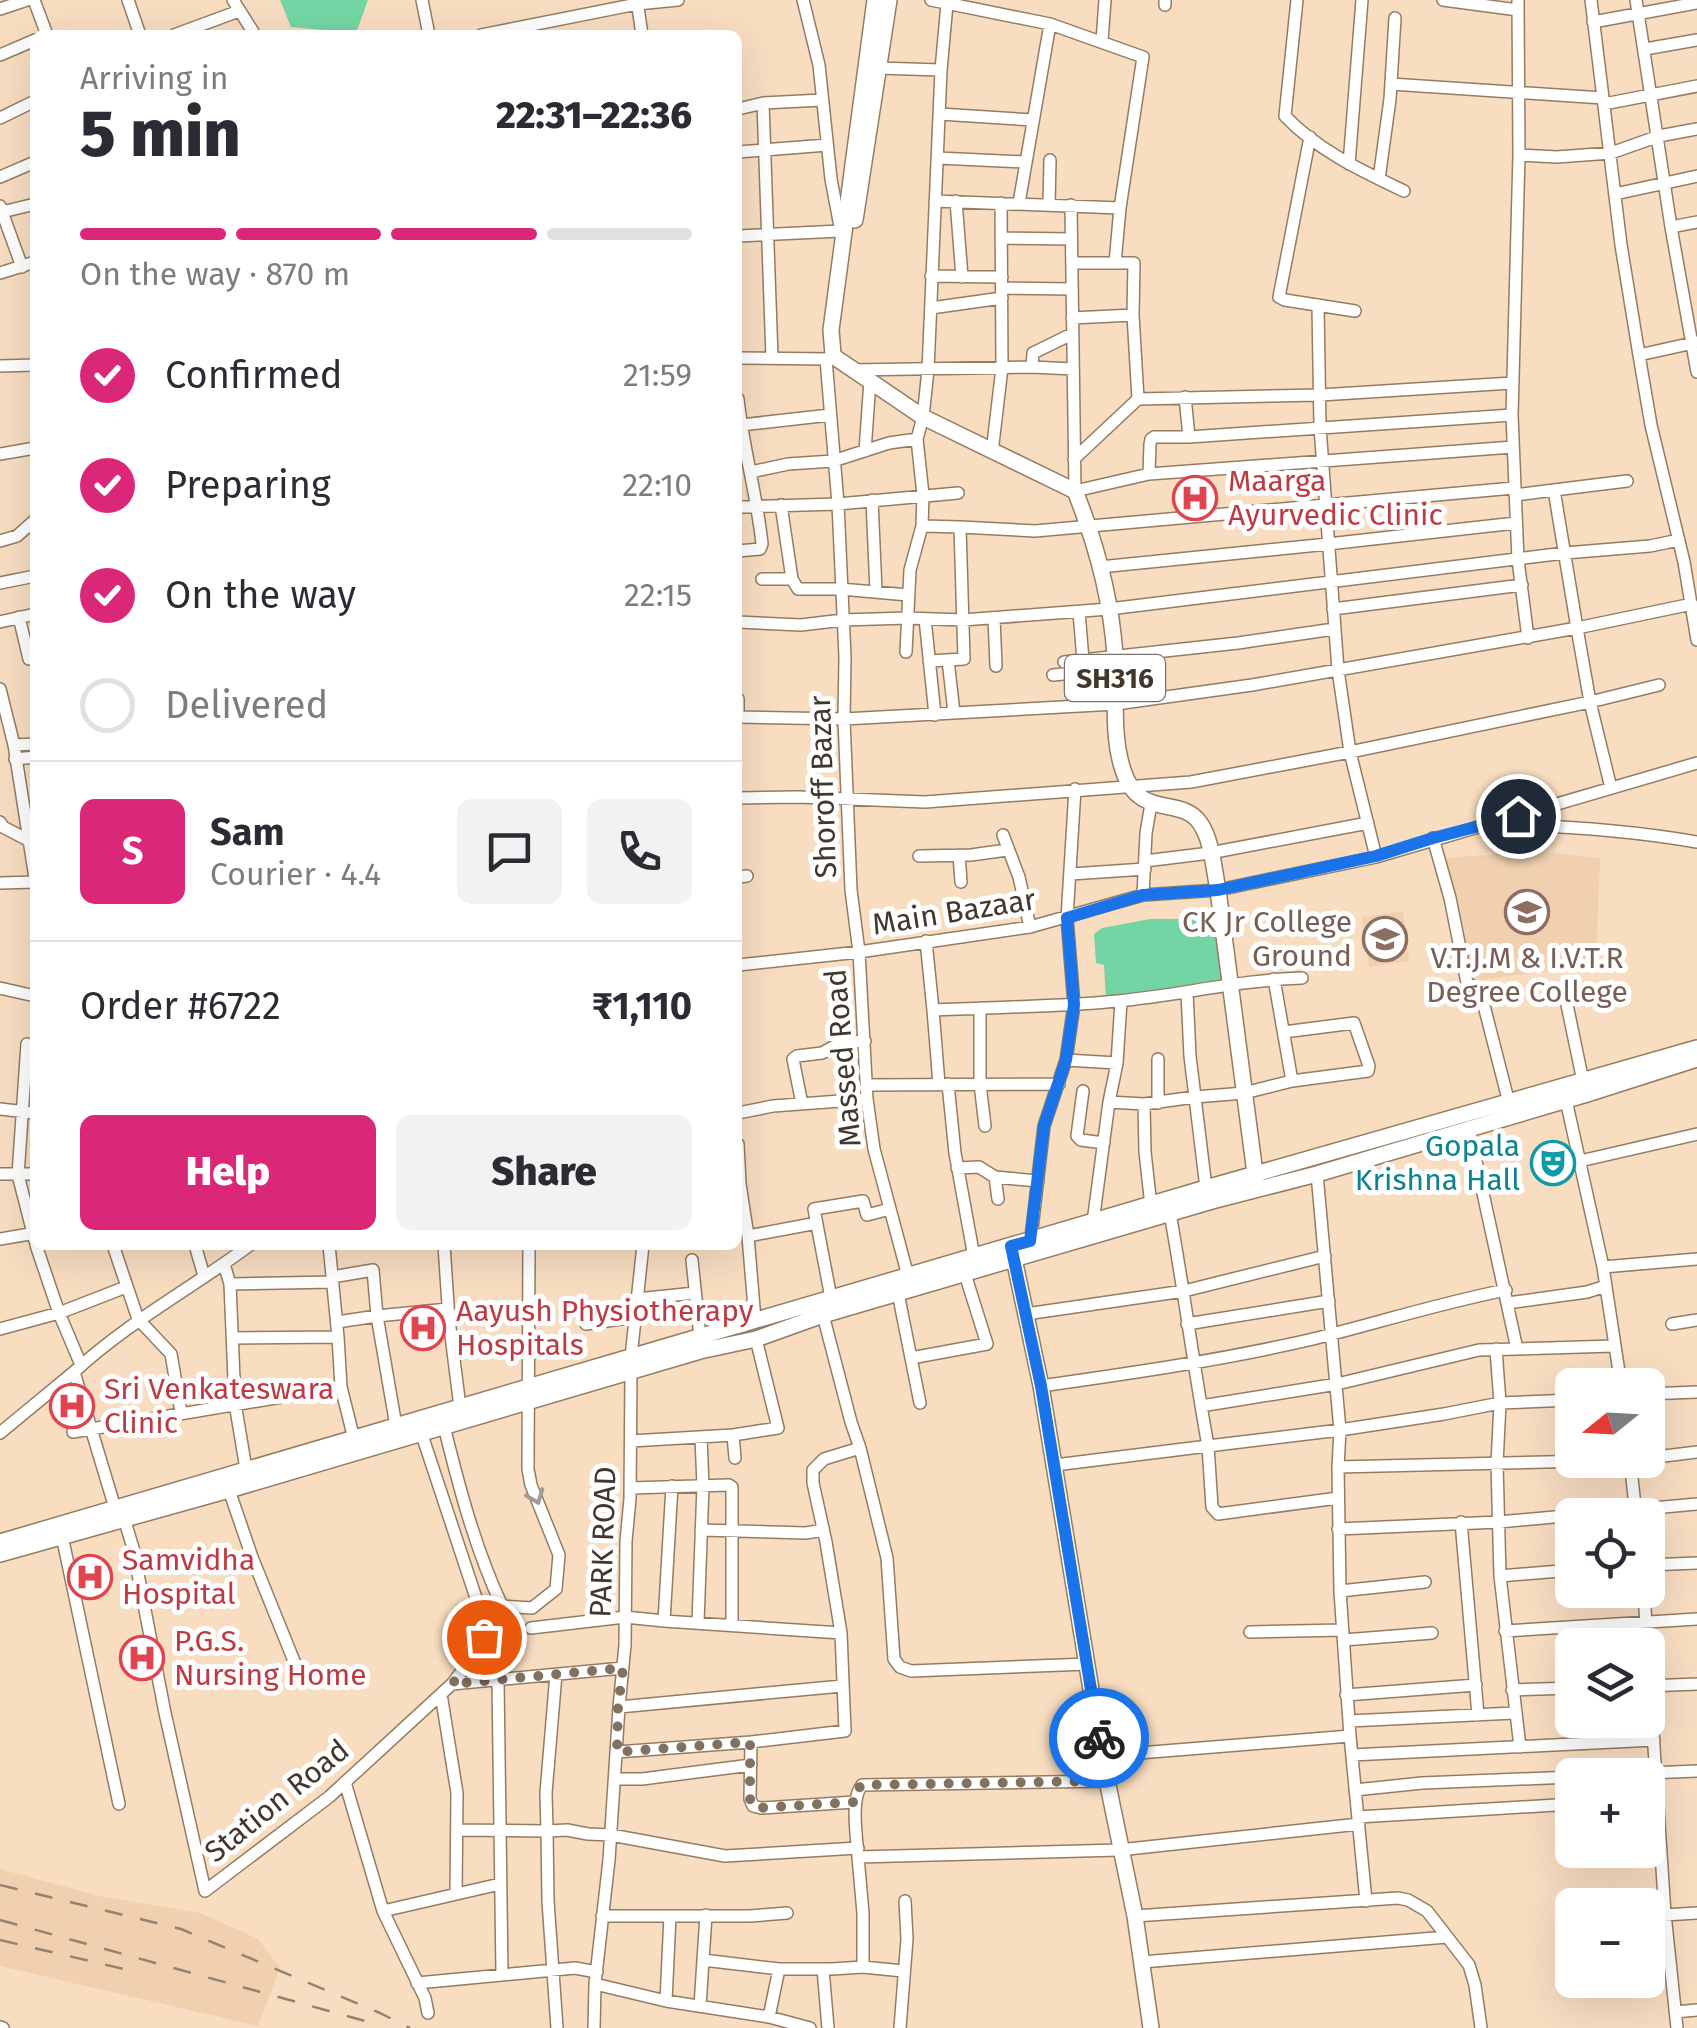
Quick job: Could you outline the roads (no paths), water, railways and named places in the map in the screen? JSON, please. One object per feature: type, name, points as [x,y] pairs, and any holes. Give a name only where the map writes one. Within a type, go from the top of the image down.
[{"type":"main road","points":[[874,0],[841,236],[831,359],[922,418],[1074,492]]},
{"type":"main road","points":[[833,341],[839,330],[888,0]]},
{"type":"main road","name":"SH316","points":[[1074,492],[1089,526],[1109,609],[1123,770],[1131,786]]},
{"type":"main road","points":[[1131,786],[1152,804],[1196,818],[1210,852],[1256,1182]]},
{"type":"main road","points":[[0,1542],[229,1490],[396,1426],[444,1426],[527,1394],[631,1364],[756,1339],[965,1274],[1093,1222],[1206,1188],[1317,1174],[1566,1100],[1585,1088],[1697,1048]]},
{"type":"main road","points":[[631,1364],[700,1336],[908,1276],[1170,1214],[1256,1182],[1510,1103],[1697,1059]]},
{"type":"main road","points":[[1021,1251],[1026,1314],[1102,1756],[1135,1916],[1151,2028]]},
{"type":"main road","points":[[0,1554],[62,1536],[246,1469],[419,1426],[460,1407],[527,1394]]},
{"type":"street","points":[[0,9],[30,0],[45,30]]},
{"type":"street","points":[[128,0],[138,30]]},
{"type":"street","points":[[422,0],[428,30]]},
{"type":"street","points":[[505,30],[637,2],[678,0]]},
{"type":"street","points":[[742,236],[841,236],[819,66],[803,0]]},
{"type":"street","points":[[932,0],[1050,24],[1143,58],[1115,263]]},
{"type":"street","points":[[1102,41],[1105,0]]},
{"type":"street","points":[[1297,0],[1284,114],[1287,120],[1349,164],[1404,191]]},
{"type":"street","points":[[1349,164],[1362,0]]},
{"type":"street","points":[[1443,0],[1518,5],[1519,155],[1512,414],[1518,560],[1528,638]]},
{"type":"street","points":[[1591,0],[1638,354],[1697,640]]},
{"type":"street","points":[[1636,0],[1697,372]]},
{"type":"street","points":[[637,2],[641,30]]},
{"type":"street","points":[[906,652],[910,570],[922,526],[917,439],[928,370],[947,4]]},
{"type":"street","points":[[1593,22],[1697,4]]},
{"type":"street","points":[[184,30],[236,5],[252,30]]},
{"type":"street","points":[[1379,179],[1395,18]]},
{"type":"street","points":[[1019,203],[1050,24]]},
{"type":"street","points":[[1644,49],[1697,40]]},
{"type":"street","points":[[0,55],[30,42]]},
{"type":"street","points":[[878,68],[941,70]]},
{"type":"street","points":[[1391,84],[1604,101],[1697,86]]},
{"type":"street","points":[[742,108],[822,100]]},
{"type":"street","points":[[0,118],[30,103]]},
{"type":"street","points":[[763,104],[772,358]]},
{"type":"street","points":[[940,114],[1033,120]]},
{"type":"street","points":[[1519,155],[1610,152],[1697,129]]},
{"type":"street","points":[[1310,137],[1279,297],[1355,311]]},
{"type":"street","points":[[742,152],[827,145]]},
{"type":"street","points":[[938,158],[1026,162]]},
{"type":"street","points":[[1049,204],[1050,160]]},
{"type":"street","points":[[0,177],[30,164]]},
{"type":"street","points":[[1615,194],[1697,176]]},
{"type":"street","points":[[935,201],[1120,208]]},
{"type":"street","points":[[956,202],[962,277]]},
{"type":"street","points":[[992,452],[1002,368],[1001,202]]},
{"type":"street","points":[[22,266],[1,209],[30,205]]},
{"type":"street","points":[[1071,205],[1074,492],[1149,474],[1513,447]]},
{"type":"street","points":[[1671,227],[1697,222]]},
{"type":"street","points":[[1001,238],[1071,239]]},
{"type":"street","points":[[1072,263],[1134,264],[1138,399]]},
{"type":"street","points":[[0,273],[30,264]]},
{"type":"street","points":[[932,276],[962,277],[1002,288],[1072,289]]},
{"type":"street","points":[[932,308],[1002,288]]},
{"type":"street","points":[[1318,305],[1320,426],[1338,670],[1350,752],[1376,856]]},
{"type":"street","points":[[1072,318],[1134,314]]},
{"type":"street","points":[[1032,367],[1033,353],[1072,334]]},
{"type":"street","points":[[1638,354],[1694,343]]},
{"type":"street","points":[[742,358],[831,359]]},
{"type":"street","name":"Shoroff Bazar","points":[[831,359],[830,416],[838,504],[851,890],[860,952]]},
{"type":"street","points":[[0,366],[30,365]]},
{"type":"street","points":[[852,370],[1073,369]]},
{"type":"street","points":[[865,451],[870,381]]},
{"type":"street","points":[[1074,459],[1138,399],[1320,395],[1512,383]]},
{"type":"street","points":[[1185,398],[1189,437]]},
{"type":"street","points":[[1149,474],[1151,439],[1512,414]]},
{"type":"street","points":[[742,421],[830,416]]},
{"type":"street","points":[[742,434],[762,544],[760,549],[742,551]]},
{"type":"street","points":[[751,472],[788,464],[833,462],[889,443],[917,439]]},
{"type":"street","points":[[0,454],[30,449]]},
{"type":"street","points":[[922,526],[1035,531],[1627,481]]},
{"type":"street","points":[[1554,490],[1590,702],[1611,788]]},
{"type":"street","points":[[742,508],[958,493]]},
{"type":"street","points":[[872,500],[876,591]]},
{"type":"street","points":[[782,506],[792,579],[798,589],[908,595]]},
{"type":"street","points":[[1100,567],[1516,523]]},
{"type":"street","points":[[0,541],[17,536],[30,524]]},
{"type":"street","points":[[929,660],[964,659],[960,527]]},
{"type":"street","points":[[742,622],[800,625],[1079,612],[1679,540]]},
{"type":"street","points":[[0,583],[30,577]]},
{"type":"street","points":[[762,579],[792,579]]},
{"type":"street","points":[[1332,609],[1522,586]]},
{"type":"street","points":[[742,717],[844,720],[1116,704],[1528,638],[1692,604]]},
{"type":"street","points":[[1053,675],[1084,672],[1079,612]]},
{"type":"street","points":[[0,622],[30,615]]},
{"type":"street","points":[[18,617],[29,659]]},
{"type":"street","points":[[994,618],[996,666]]},
{"type":"street","points":[[925,619],[934,714]]},
{"type":"street","points":[[1064,662],[1334,630]]},
{"type":"street","points":[[948,660],[954,714]]},
{"type":"street","points":[[742,798],[924,802],[1164,785],[1350,752],[1658,684]]},
{"type":"street","points":[[0,689],[28,798],[30,825]]},
{"type":"street","points":[[14,745],[30,744]]},
{"type":"street","points":[[15,759],[30,758]]},
{"type":"street","name":"Main Bazaar","points":[[742,965],[1030,927],[1143,895],[1218,890],[1376,856],[1697,763]]},
{"type":"street","points":[[1021,1251],[1038,1181],[1044,1126],[1066,1060],[1074,1005],[1067,918],[1074,789]]},
{"type":"street","points":[[1143,895],[1146,833],[1152,804]]},
{"type":"street","points":[[0,822],[30,838]]},
{"type":"street","points":[[1071,874],[1145,865],[1368,822]]},
{"type":"street","points":[[1488,826],[1540,826],[1697,842]]},
{"type":"street","points":[[1003,835],[1030,927]]},
{"type":"street","points":[[1433,838],[1467,983],[1480,990],[1510,1103]]},
{"type":"street","points":[[919,856],[1007,850]]},
{"type":"street","points":[[959,855],[961,882]]},
{"type":"street","points":[[0,883],[30,880]]},
{"type":"street","points":[[926,941],[944,1084],[974,1258]]},
{"type":"street","name":"Massed Road","points":[[860,952],[874,1149],[908,1276]]},
{"type":"street","points":[[933,1010],[1074,1005],[1302,978]]},
{"type":"street","points":[[1274,979],[1292,1081]]},
{"type":"street","points":[[0,988],[30,995]]},
{"type":"street","points":[[1186,993],[1206,1188]]},
{"type":"street","points":[[1566,1000],[1585,1088]]},
{"type":"street","points":[[1093,1222],[1117,1063],[1120,1001]]},
{"type":"street","points":[[980,1008],[980,1084],[985,1126]]},
{"type":"street","points":[[1109,1102],[1151,1103],[1244,1093],[1292,1081],[1368,1072],[1354,1023],[1284,1032]]},
{"type":"street","points":[[802,1104],[793,1059],[822,1053],[842,1042],[865,1041]]},
{"type":"street","points":[[27,1044],[29,1113],[18,1175],[30,1219]]},
{"type":"street","points":[[1151,1206],[1145,1152],[1158,1059]]},
{"type":"street","points":[[1066,1060],[1117,1063]]},
{"type":"street","points":[[742,1112],[944,1084],[1059,1084]]},
{"type":"street","points":[[1083,1091],[1077,1136],[1104,1142]]},
{"type":"street","points":[[1566,1100],[1603,1267],[1618,1368]]},
{"type":"street","points":[[0,1110],[29,1113]]},
{"type":"street","points":[[1469,1129],[1518,1349]]},
{"type":"street","points":[[1580,1160],[1697,1134]]},
{"type":"street","points":[[957,1168],[978,1168],[995,1177],[1038,1181]]},
{"type":"street","points":[[0,1174],[30,1174]]},
{"type":"street","points":[[1317,1174],[1340,1430],[1338,1529],[1346,1694],[1366,1901]]},
{"type":"street","points":[[995,1177],[998,1199]]},
{"type":"street","points":[[742,1201],[755,1320]]},
{"type":"street","points":[[832,1298],[814,1209],[863,1201],[867,1215],[890,1209]]},
{"type":"street","points":[[1170,1214],[1208,1446],[1212,1507],[1218,1514],[1338,1498]]},
{"type":"street","points":[[748,1236],[817,1223]]},
{"type":"street","points":[[0,1239],[30,1238]]},
{"type":"street","points":[[39,1250],[78,1368],[119,1513]]},
{"type":"street","points":[[115,1250],[138,1319],[171,1354],[182,1412]]},
{"type":"street","points":[[196,1250],[204,1276]]},
{"type":"street","points":[[0,1434],[138,1319],[243,1250]]},
{"type":"street","points":[[329,1250],[341,1387],[356,1444]]},
{"type":"street","points":[[444,1250],[460,1407]]},
{"type":"street","points":[[444,1426],[475,1542],[502,1606],[532,1608],[556,1589],[560,1555],[528,1470],[529,1250]]},
{"type":"street","name":"PARK ROAD","points":[[594,2028],[623,1668],[631,1364],[642,1250]]},
{"type":"street","points":[[1026,1314],[1184,1291],[1325,1256]]},
{"type":"street","points":[[692,1260],[700,1336]]},
{"type":"street","points":[[1603,1267],[1697,1260]]},
{"type":"street","points":[[224,1264],[230,1284],[235,1403],[246,1469]]},
{"type":"street","points":[[230,1284],[332,1280],[373,1270],[396,1426]]},
{"type":"street","points":[[911,1358],[987,1344],[965,1274]]},
{"type":"street","points":[[1041,1386],[1192,1363],[1331,1334],[1456,1300],[1588,1292],[1606,1286]]},
{"type":"street","points":[[0,1329],[58,1313],[126,1287]]},
{"type":"street","points":[[636,1299],[695,1293]]},
{"type":"street","points":[[898,1294],[920,1403]]},
{"type":"street","points":[[1187,1324],[1328,1300]]},
{"type":"street","points":[[337,1322],[448,1309]]},
{"type":"street","points":[[823,1316],[887,1558],[897,1664],[911,1671],[1088,1664]]},
{"type":"street","points":[[586,1324],[635,1317]]},
{"type":"street","points":[[1672,1324],[1697,1320]]},
{"type":"street","points":[[234,1338],[338,1337]]},
{"type":"street","points":[[631,1441],[733,1435],[778,1428],[756,1339]]},
{"type":"street","points":[[1200,1406],[1337,1384],[1479,1350],[1614,1346]]},
{"type":"street","points":[[1496,1349],[1500,1402],[1500,1576],[1520,1747]]},
{"type":"street","points":[[73,1432],[341,1387]]},
{"type":"street","points":[[1665,1393],[1697,1392]]},
{"type":"street","points":[[1055,1465],[1340,1430],[1500,1402],[1555,1400]]},
{"type":"street","name":"Station Road","points":[[119,1513],[133,1548],[205,1891],[329,1797],[452,1684],[481,1647],[485,1631],[419,1426]]},
{"type":"street","points":[[733,1435],[735,1458]]},
{"type":"street","points":[[698,1622],[701,1437]]},
{"type":"street","points":[[617,1752],[844,1732],[841,1633],[813,1470],[824,1460],[860,1448]]},
{"type":"street","points":[[1665,1456],[1697,1452]]},
{"type":"street","points":[[1338,1466],[1555,1462]]},
{"type":"street","points":[[664,1622],[672,1486]]},
{"type":"street","points":[[630,1488],[732,1487],[732,1624]]},
{"type":"street","points":[[229,1490],[294,1661]]},
{"type":"street","points":[[1665,1508],[1697,1504]]},
{"type":"street","points":[[1338,1529],[1555,1518]]},
{"type":"street","points":[[1461,1522],[1478,1715]]},
{"type":"street","points":[[701,1530],[823,1530]]},
{"type":"street","points":[[62,1536],[119,1804]]},
{"type":"street","points":[[1665,1564],[1697,1563]]},
{"type":"street","points":[[1500,1576],[1555,1571]]},
{"type":"street","points":[[1340,1590],[1425,1582]]},
{"type":"street","points":[[1645,1608],[1646,1628]]},
{"type":"street","points":[[531,1628],[625,1616],[841,1633]]},
{"type":"street","points":[[1506,1631],[1697,1619]]},
{"type":"street","points":[[1250,1632],[1432,1634]]},
{"type":"street","points":[[452,1684],[623,1668]]},
{"type":"street","points":[[556,1674],[546,1793],[557,2028]]},
{"type":"street","points":[[498,1680],[502,1974]]},
{"type":"street","points":[[1665,1685],[1697,1684]]},
{"type":"street","points":[[1346,1694],[1476,1685]]},
{"type":"street","points":[[618,1707],[842,1686]]},
{"type":"street","points":[[1512,1690],[1555,1689]]},
{"type":"street","points":[[441,1694],[457,1793],[456,1894]]},
{"type":"street","points":[[1349,1721],[1514,1713]]},
{"type":"street","points":[[1102,1756],[1350,1736]]},
{"type":"street","points":[[1352,1755],[1654,1740],[1656,1758]]},
{"type":"street","points":[[750,1742],[753,1806],[855,1802]]},
{"type":"street","points":[[616,1778],[642,1780],[751,1764]]},
{"type":"street","points":[[1665,1772],[1697,1772]]},
{"type":"street","points":[[1355,1790],[1555,1777]]},
{"type":"street","points":[[863,1967],[855,1802],[862,1785],[1107,1781]]},
{"type":"street","points":[[345,1782],[383,1911],[428,2013]]},
{"type":"street","points":[[456,1830],[611,1834],[724,1856],[1120,1850],[1359,1820],[1555,1805]]},
{"type":"street","points":[[383,1911],[500,1884]]},
{"type":"street","points":[[1135,1916],[1408,1900],[1428,1911],[1469,1964],[1480,2028]]},
{"type":"street","points":[[900,2028],[907,1939],[905,1901]]},
{"type":"street","points":[[602,1916],[787,1913]]},
{"type":"street","points":[[1676,2028],[1665,1914],[1697,1913]]},
{"type":"street","points":[[700,2006],[706,1915]]},
{"type":"street","points":[[666,2001],[670,1916]]},
{"type":"street","points":[[1142,1962],[1448,1937]]},
{"type":"street","points":[[704,1960],[779,1969],[863,1967],[903,1971]]},
{"type":"street","points":[[418,1983],[575,1968],[666,2001],[770,2017],[810,2028]]},
{"type":"street","points":[[770,2017],[779,1969]]},
{"type":"street","points":[[823,1970],[828,2028]]},
{"type":"street","points":[[1675,2012],[1697,2010]]},
{"type":"railway","points":[[0,1885],[181,1929],[410,2028]]},
{"type":"railway","points":[[0,1920],[376,2024]]},
{"type":"railway","points":[[0,1940],[124,1969]]},
{"type":"place","name":"Maarga Ayurvedic Clinic","points":[[1195,498]]},
{"type":"place","name":"V.T.J.M & I.V.T.R Degree College","points":[[1527,912]]},
{"type":"place","name":"CK Jr College Ground","points":[[1385,939]]},
{"type":"place","name":"Gopala Krishna Hall","points":[[1553,1163]]},
{"type":"place","name":"Aayush Physiotherapy Hospitals","points":[[423,1328]]},
{"type":"place","name":"Sri Venkateswara Clinic","points":[[72,1406]]},
{"type":"place","name":"Samvidha Hospital","points":[[90,1577]]},
{"type":"place","name":"P.G.S. Nursing Home","points":[[142,1658]]}]
